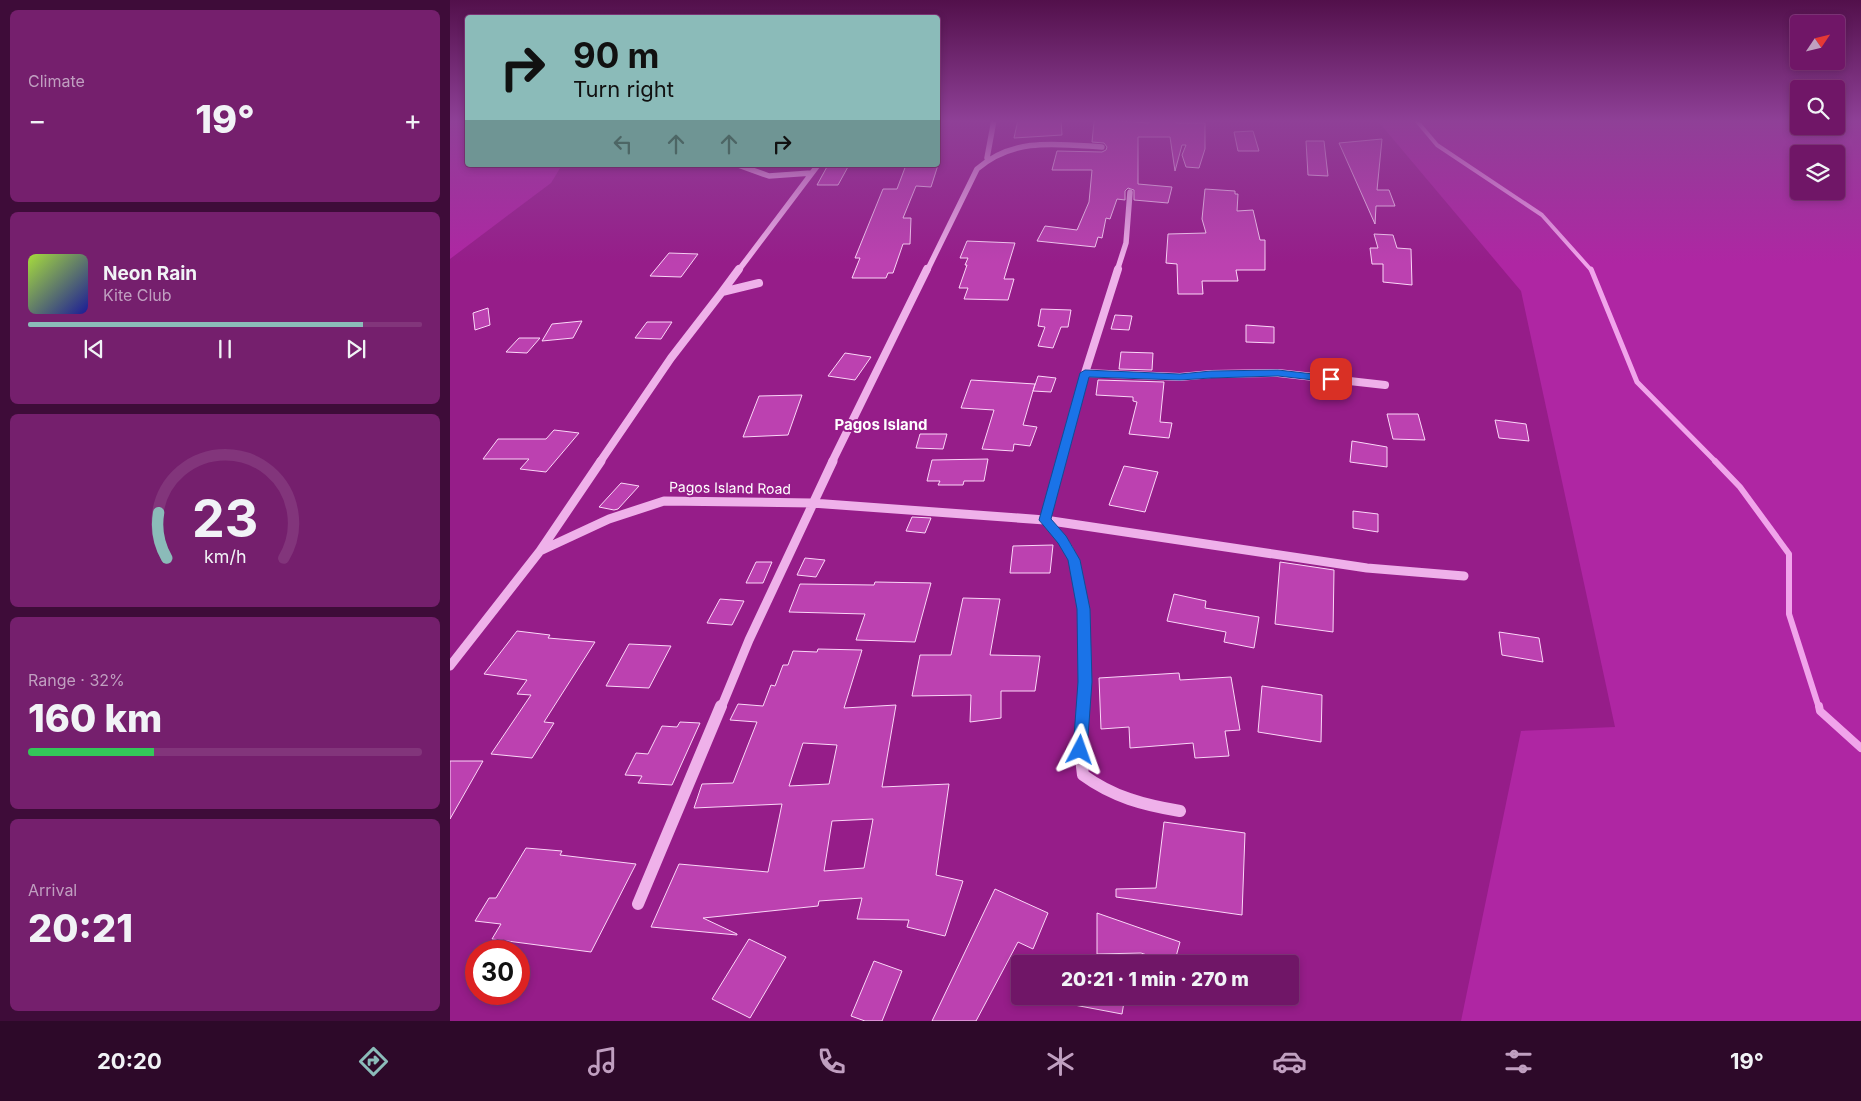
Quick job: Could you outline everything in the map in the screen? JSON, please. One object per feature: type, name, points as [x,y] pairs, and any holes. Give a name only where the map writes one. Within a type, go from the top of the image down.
[{"type":"street","points":[[745,168],[769,176],[811,173]]},
{"type":"street","points":[[540,552],[671,358],[816,168]]},
{"type":"street","points":[[638,904],[749,640],[812,503],[978,168]]},
{"type":"street","points":[[1130,192],[1126,243],[1085,373],[1045,520],[1062,540],[1074,560],[1082,601],[1085,682],[1080,750],[1083,775],[1101,789],[1134,803],[1180,812]]},
{"type":"street","points":[[722,292],[759,283]]},
{"type":"street","points":[[1085,373],[1180,377],[1211,374],[1278,373],[1385,385]]},
{"type":"street","name":"Pagos Island Road","points":[[450,666],[540,552],[609,519],[664,500],[812,503],[1045,520],[1367,568],[1464,576]]},
{"type":"shaded area","points":[[450,168],[560,168],[551,183],[450,259]]},
{"type":"shaded area","points":[[1417,168],[1790,168],[1790,200],[1845,200],[1845,168],[1861,168],[1861,1021],[1461,1021],[1521,731],[1615,727],[1521,291]]},
{"type":"building","points":[[827,168],[848,168],[838,185],[817,185]]},
{"type":"building","points":[[905,168],[937,168],[931,187],[916,186],[903,218],[911,218],[910,244],[903,244],[893,273],[888,273],[886,278],[852,278],[860,258],[855,258],[883,189],[897,189]]},
{"type":"building","points":[[1053,168],[1138,168],[1138,184],[1172,187],[1168,203],[1134,200],[1134,190],[1128,188],[1125,191],[1125,200],[1117,199],[1110,219],[1106,218],[1102,238],[1098,237],[1095,247],[1037,241],[1045,226],[1077,230],[1089,202],[1092,170],[1052,170]]},
{"type":"building","points":[[1308,168],[1327,168],[1328,176],[1308,175]]},
{"type":"building","points":[[1350,168],[1379,168],[1377,190],[1389,190],[1395,206],[1376,206],[1375,224]]},
{"type":"building","points":[[1205,189],[1235,191],[1235,194],[1238,194],[1237,211],[1253,210],[1260,240],[1265,240],[1265,270],[1236,270],[1238,281],[1202,281],[1203,294],[1178,294],[1177,264],[1166,263],[1168,234],[1206,233],[1202,219]]},
{"type":"building","points":[[1374,234],[1393,235],[1397,248],[1411,249],[1412,285],[1383,282],[1383,264],[1372,264],[1370,248],[1378,248]]},
{"type":"building","points":[[967,241],[1015,243],[1004,279],[1014,279],[1008,300],[964,299],[968,288],[959,288],[968,258],[960,258]]},
{"type":"building","points":[[669,253],[698,254],[681,277],[650,276]]},
{"type":"building","points":[[488,308],[490,325],[475,330],[473,313]]},
{"type":"building","points":[[1041,309],[1071,310],[1068,327],[1061,327],[1053,348],[1038,346],[1045,327],[1038,326]]},
{"type":"building","points":[[1115,315],[1132,316],[1129,330],[1111,329]]},
{"type":"building","points":[[582,321],[573,338],[542,341],[552,324]]},
{"type":"building","points":[[647,322],[672,322],[661,339],[635,338]]},
{"type":"building","points":[[1246,325],[1274,327],[1274,343],[1246,342]]},
{"type":"building","points":[[519,338],[540,338],[527,353],[506,352]]},
{"type":"building","points":[[1121,352],[1153,353],[1152,370],[1119,369]]},
{"type":"building","points":[[845,353],[871,357],[855,380],[828,376]]},
{"type":"building","points":[[1038,376],[1056,378],[1051,392],[1033,391]]},
{"type":"building","points":[[971,380],[1035,384],[1023,425],[1037,427],[1030,446],[1014,444],[1013,451],[982,449],[994,410],[961,408]]},
{"type":"building","points":[[1098,380],[1164,382],[1160,422],[1172,423],[1169,438],[1129,434],[1137,402],[1133,401],[1133,397],[1096,395]]},
{"type":"building","points":[[802,395],[788,435],[743,437],[759,396]]},
{"type":"building","points":[[1387,414],[1418,414],[1425,440],[1393,439]]},
{"type":"building","points":[[1495,420],[1526,424],[1529,441],[1499,438]]},
{"type":"building","points":[[554,430],[579,433],[546,472],[520,469],[529,459],[483,459],[498,439],[546,439]]},
{"type":"building","points":[[920,434],[947,434],[943,449],[916,448]]},
{"type":"building","points":[[1352,441],[1387,447],[1387,467],[1350,462]]},
{"type":"building","points":[[988,459],[984,481],[964,481],[963,485],[938,485],[940,481],[927,481],[932,460]]},
{"type":"building","points":[[1124,466],[1158,472],[1145,512],[1109,505]]},
{"type":"building","points":[[621,483],[639,486],[618,509],[599,507]]},
{"type":"building","points":[[1353,511],[1378,514],[1378,532],[1353,528]]},
{"type":"building","points":[[912,517],[931,518],[925,533],[906,531]]},
{"type":"building","points":[[1053,545],[1050,573],[1010,573],[1013,546]]},
{"type":"building","points":[[805,558],[825,560],[816,577],[797,575]]},
{"type":"building","points":[[756,562],[772,562],[763,583],[746,583]]},
{"type":"building","points":[[1280,562],[1334,570],[1333,632],[1275,624]]},
{"type":"building","points":[[875,582],[931,583],[915,642],[856,640],[865,614],[789,612],[800,584],[874,585]]},
{"type":"building","points":[[1174,594],[1206,601],[1205,608],[1259,617],[1254,648],[1224,642],[1226,632],[1167,621]]},
{"type":"building","points":[[963,598],[1000,599],[990,655],[1040,656],[1035,691],[1001,691],[1001,718],[970,722],[971,695],[912,696],[920,655],[951,655]]},
{"type":"building","points":[[720,599],[744,601],[732,625],[707,623]]},
{"type":"building","points":[[517,631],[550,635],[548,638],[595,642],[544,722],[554,723],[532,758],[491,754],[531,695],[517,694],[527,680],[484,674]]},
{"type":"building","points":[[1499,632],[1539,638],[1543,662],[1502,655]]},
{"type":"building","points":[[629,644],[671,646],[649,688],[606,686]]},
{"type":"building","points":[[818,649],[862,650],[844,708],[896,705],[882,787],[949,784],[936,875],[963,881],[945,936],[907,927],[909,920],[857,919],[862,898],[819,901],[818,906],[703,918],[737,935],[651,927],[679,864],[768,872],[782,804],[694,808],[702,784],[733,783],[757,722],[730,720],[738,704],[763,706],[771,685],[775,686],[783,665],[788,665],[793,651],[817,652]],"holes":[[[803,743],[837,745],[829,784],[789,786]],[[873,819],[864,868],[824,871],[832,821]]]},
{"type":"building","points":[[1179,673],[1180,680],[1231,677],[1240,730],[1225,731],[1229,756],[1195,758],[1193,743],[1130,748],[1129,727],[1101,729],[1099,678]]},
{"type":"building","points":[[1262,686],[1322,695],[1321,742],[1258,732]]},
{"type":"building","points":[[680,722],[700,723],[672,785],[638,783],[642,776],[625,775],[636,753],[648,754],[662,726],[677,727]]},
{"type":"building","points":[[450,761],[483,761],[450,819]]},
{"type":"building","points":[[1164,822],[1245,833],[1242,915],[1116,897],[1116,889],[1156,888]]},
{"type":"building","points":[[526,848],[562,851],[560,855],[636,864],[591,952],[530,944],[530,940],[492,939],[501,924],[475,921],[489,898],[496,898]]},
{"type":"building","points":[[995,889],[1048,913],[1033,949],[1018,942],[976,1021],[932,1021]]},
{"type":"building","points":[[1097,913],[1180,942],[1176,955],[1147,955],[1141,953],[1097,954]]},
{"type":"building","points":[[749,939],[786,957],[750,1018],[712,999]]},
{"type":"building","points":[[874,961],[902,971],[882,1021],[865,1021],[851,1016]]},
{"type":"building","points":[[1074,1005],[1124,1005],[1122,1014]]},
{"type":"waterway","points":[[1471,168],[1542,215],[1592,271]]},
{"type":"waterway","points":[[1592,271],[1637,382],[1716,462]]},
{"type":"waterway","points":[[1715,461],[1740,487],[1789,554],[1789,614],[1819,708]]},
{"type":"waterway","points":[[1819,706],[1820,711],[1861,748]]},
{"type":"district","name":"Pagos Island","points":[[881,425]]},
{"type":"route","points":[[1080,750],[1085,682],[1083,609],[1074,560],[1062,540],[1045,520],[1085,373],[1180,377],[1211,374],[1278,373],[1331,379]]}]
